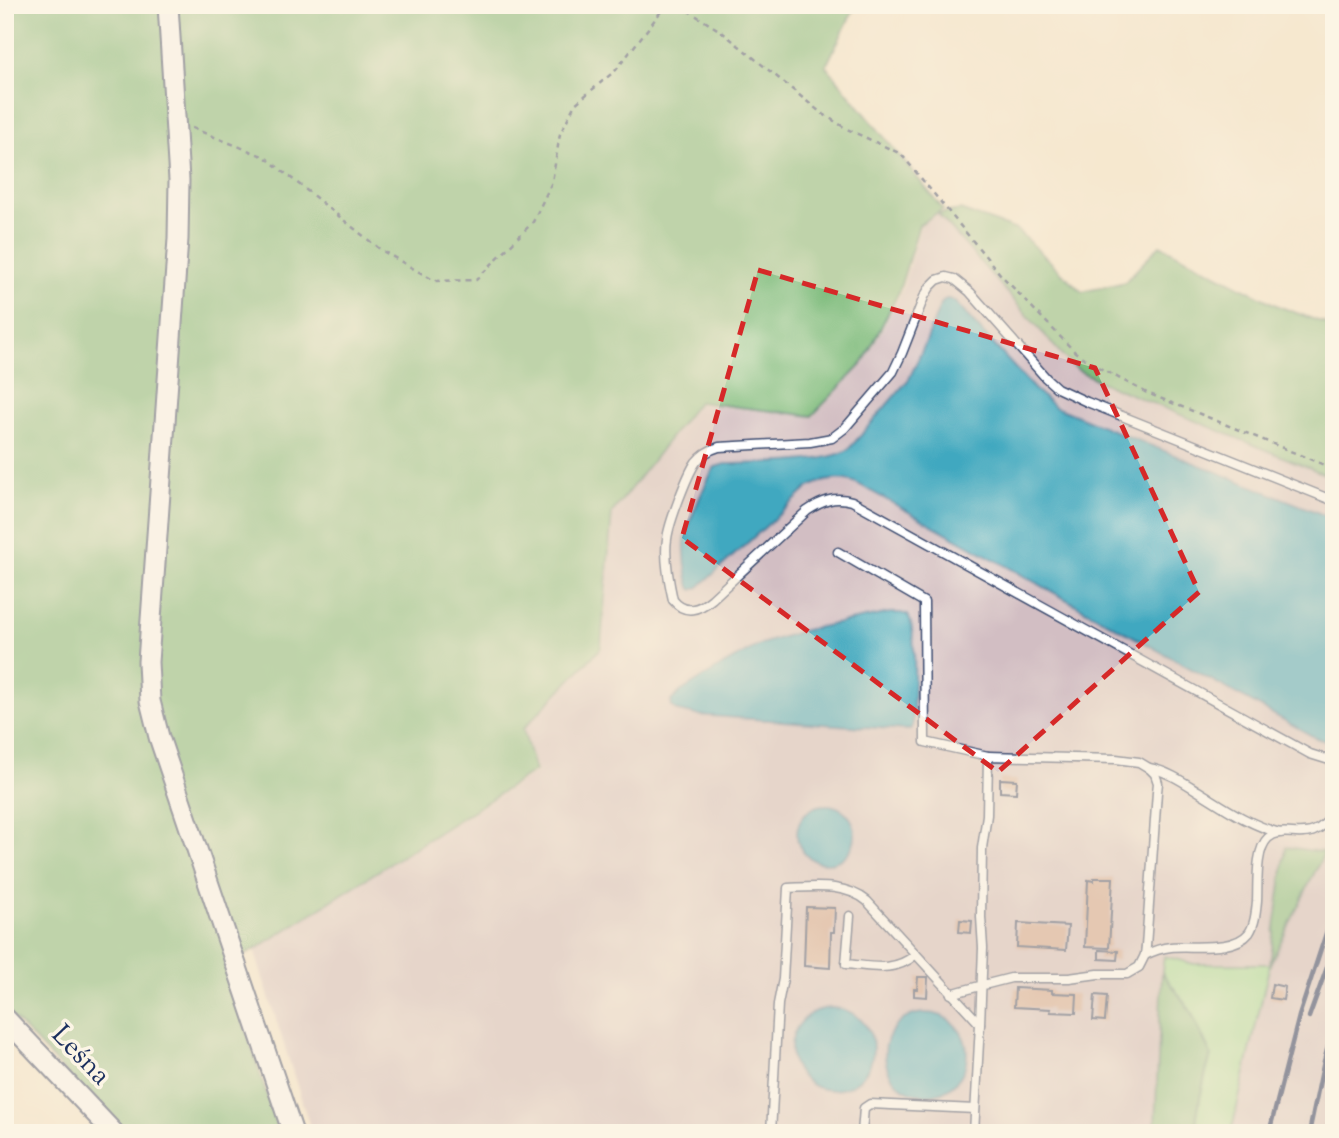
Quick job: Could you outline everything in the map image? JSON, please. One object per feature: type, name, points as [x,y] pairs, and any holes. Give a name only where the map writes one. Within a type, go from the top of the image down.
[{"type":"street","points":[[168,5],[179,180],[178,240],[148,662],[150,701],[174,783],[293,1133]]},
{"type":"street","name":"Leśna","points":[[5,1018],[114,1133]]},
{"type":"lane","points":[[1334,501],[1063,391],[1046,378],[961,284],[946,277],[937,280],[924,297],[892,372],[839,433],[831,438],[810,442],[719,447],[702,455],[692,471],[668,530],[666,549],[673,600],[686,610],[695,610],[712,599],[807,511],[824,501],[842,498],[852,501],[1310,754],[1334,759]]},
{"type":"lane","points":[[838,552],[923,602],[925,742],[988,756],[1139,762],[1155,774],[1158,782],[1145,955],[1139,967],[1127,974],[1011,978],[951,994]]},
{"type":"lane","points":[[974,1133],[980,1024],[982,848],[987,815],[988,756]]},
{"type":"lane","points":[[1149,768],[1175,777],[1250,822],[1280,833]]},
{"type":"lane","points":[[1145,955],[1168,947],[1224,945],[1241,940],[1252,927],[1256,911],[1264,842],[1274,834],[1311,832],[1325,825],[1334,812]]},
{"type":"lane","points":[[771,1133],[788,888],[825,887],[853,892],[867,901],[980,1024]]},
{"type":"lane","points":[[850,916],[846,964],[897,966],[915,955]]},
{"type":"lane","points":[[862,1133],[864,1108],[870,1104],[975,1109]]},
{"type":"path","points":[[176,122],[265,157],[381,250],[435,281],[476,280],[533,222],[552,182],[560,134],[575,104],[616,70],[666,5]]},
{"type":"path","points":[[679,5],[722,32],[820,111],[847,129],[901,154],[1001,275],[1075,352],[1147,393],[1334,469]]},
{"type":"highlighted area","points":[[758,270],[1095,368],[1199,592],[998,772],[682,538]]},
{"type":"shaded area","points":[[938,214],[1063,356],[1101,382],[1334,478],[1334,1133],[1231,1133],[1269,964],[1194,964],[1164,956],[1155,1126],[1150,1133],[312,1133],[254,950],[537,772],[524,729],[603,648],[613,513],[698,404],[813,417],[864,363],[901,293],[921,225]],"holes":[[[1286,848],[1326,851],[1270,961]]]},
{"type":"green space","points":[[5,5],[856,5],[826,66],[943,209],[919,225],[899,292],[863,363],[812,416],[698,402],[612,513],[601,648],[523,729],[535,771],[254,950],[225,964],[279,1133],[123,1133],[5,1009]]},
{"type":"green space","points":[[960,210],[1017,230],[1082,292],[1125,282],[1160,245],[1278,306],[1334,327],[1334,478],[1101,382],[1078,370],[938,214]]},
{"type":"green space","points":[[1286,847],[1321,852],[1326,849],[1270,964]]},
{"type":"green space","points":[[1164,956],[1194,964],[1270,964],[1231,1133],[1195,1133],[1211,1055],[1190,1010],[1162,972]]},
{"type":"green space","points":[[1162,972],[1190,1010],[1211,1055],[1195,1133],[1150,1133],[1155,1126]]},
{"type":"water","points":[[946,299],[955,302],[1034,389],[1055,407],[1334,519],[1334,739],[1325,741],[1316,738],[847,480],[820,482],[808,488],[699,587],[691,589],[686,565],[685,539],[698,502],[715,467],[725,464],[825,458],[849,449],[909,379],[939,308]]},
{"type":"water","points":[[890,613],[908,615],[911,624],[914,668],[911,729],[697,715],[672,707],[671,701],[680,692],[761,644],[805,630]]},
{"type":"water","points":[[820,805],[832,805],[847,813],[855,828],[855,840],[847,855],[832,863],[820,863],[805,855],[797,840],[797,828],[805,813]]},
{"type":"water","points":[[832,1008],[848,1011],[861,1020],[870,1033],[873,1049],[870,1065],[861,1078],[848,1087],[832,1090],[816,1087],[803,1078],[794,1065],[791,1049],[794,1033],[803,1020],[816,1011]]},
{"type":"water","points":[[926,1013],[942,1016],[955,1025],[964,1038],[967,1054],[964,1070],[955,1083],[942,1092],[926,1095],[910,1092],[897,1083],[888,1070],[885,1054],[888,1038],[897,1025],[910,1016]]},
{"type":"building","points":[[1000,779],[1017,780],[1016,793],[1000,792]]},
{"type":"building","points":[[1094,878],[1113,878],[1109,948],[1085,947],[1088,880],[1094,881]]},
{"type":"building","points":[[806,907],[835,908],[830,968],[804,966]]},
{"type":"building","points":[[960,920],[972,921],[971,933],[959,932]]},
{"type":"building","points":[[1018,923],[1068,926],[1066,950],[1017,947]]},
{"type":"building","points":[[1099,950],[1118,951],[1117,960],[1099,959]]},
{"type":"building","points":[[918,977],[928,977],[927,997],[914,996]]},
{"type":"building","points":[[1272,984],[1285,987],[1283,1000],[1270,998]]},
{"type":"building","points":[[1015,988],[1077,994],[1076,1013],[1014,1007]]},
{"type":"building","points":[[1095,995],[1107,996],[1105,1021],[1093,1020]]},
{"type":"railway","points":[[1269,1133],[1299,1016],[1334,909]]},
{"type":"railway","points":[[1309,1017],[1334,948]]},
{"type":"railway","points":[[1309,1133],[1334,1024]]}]
